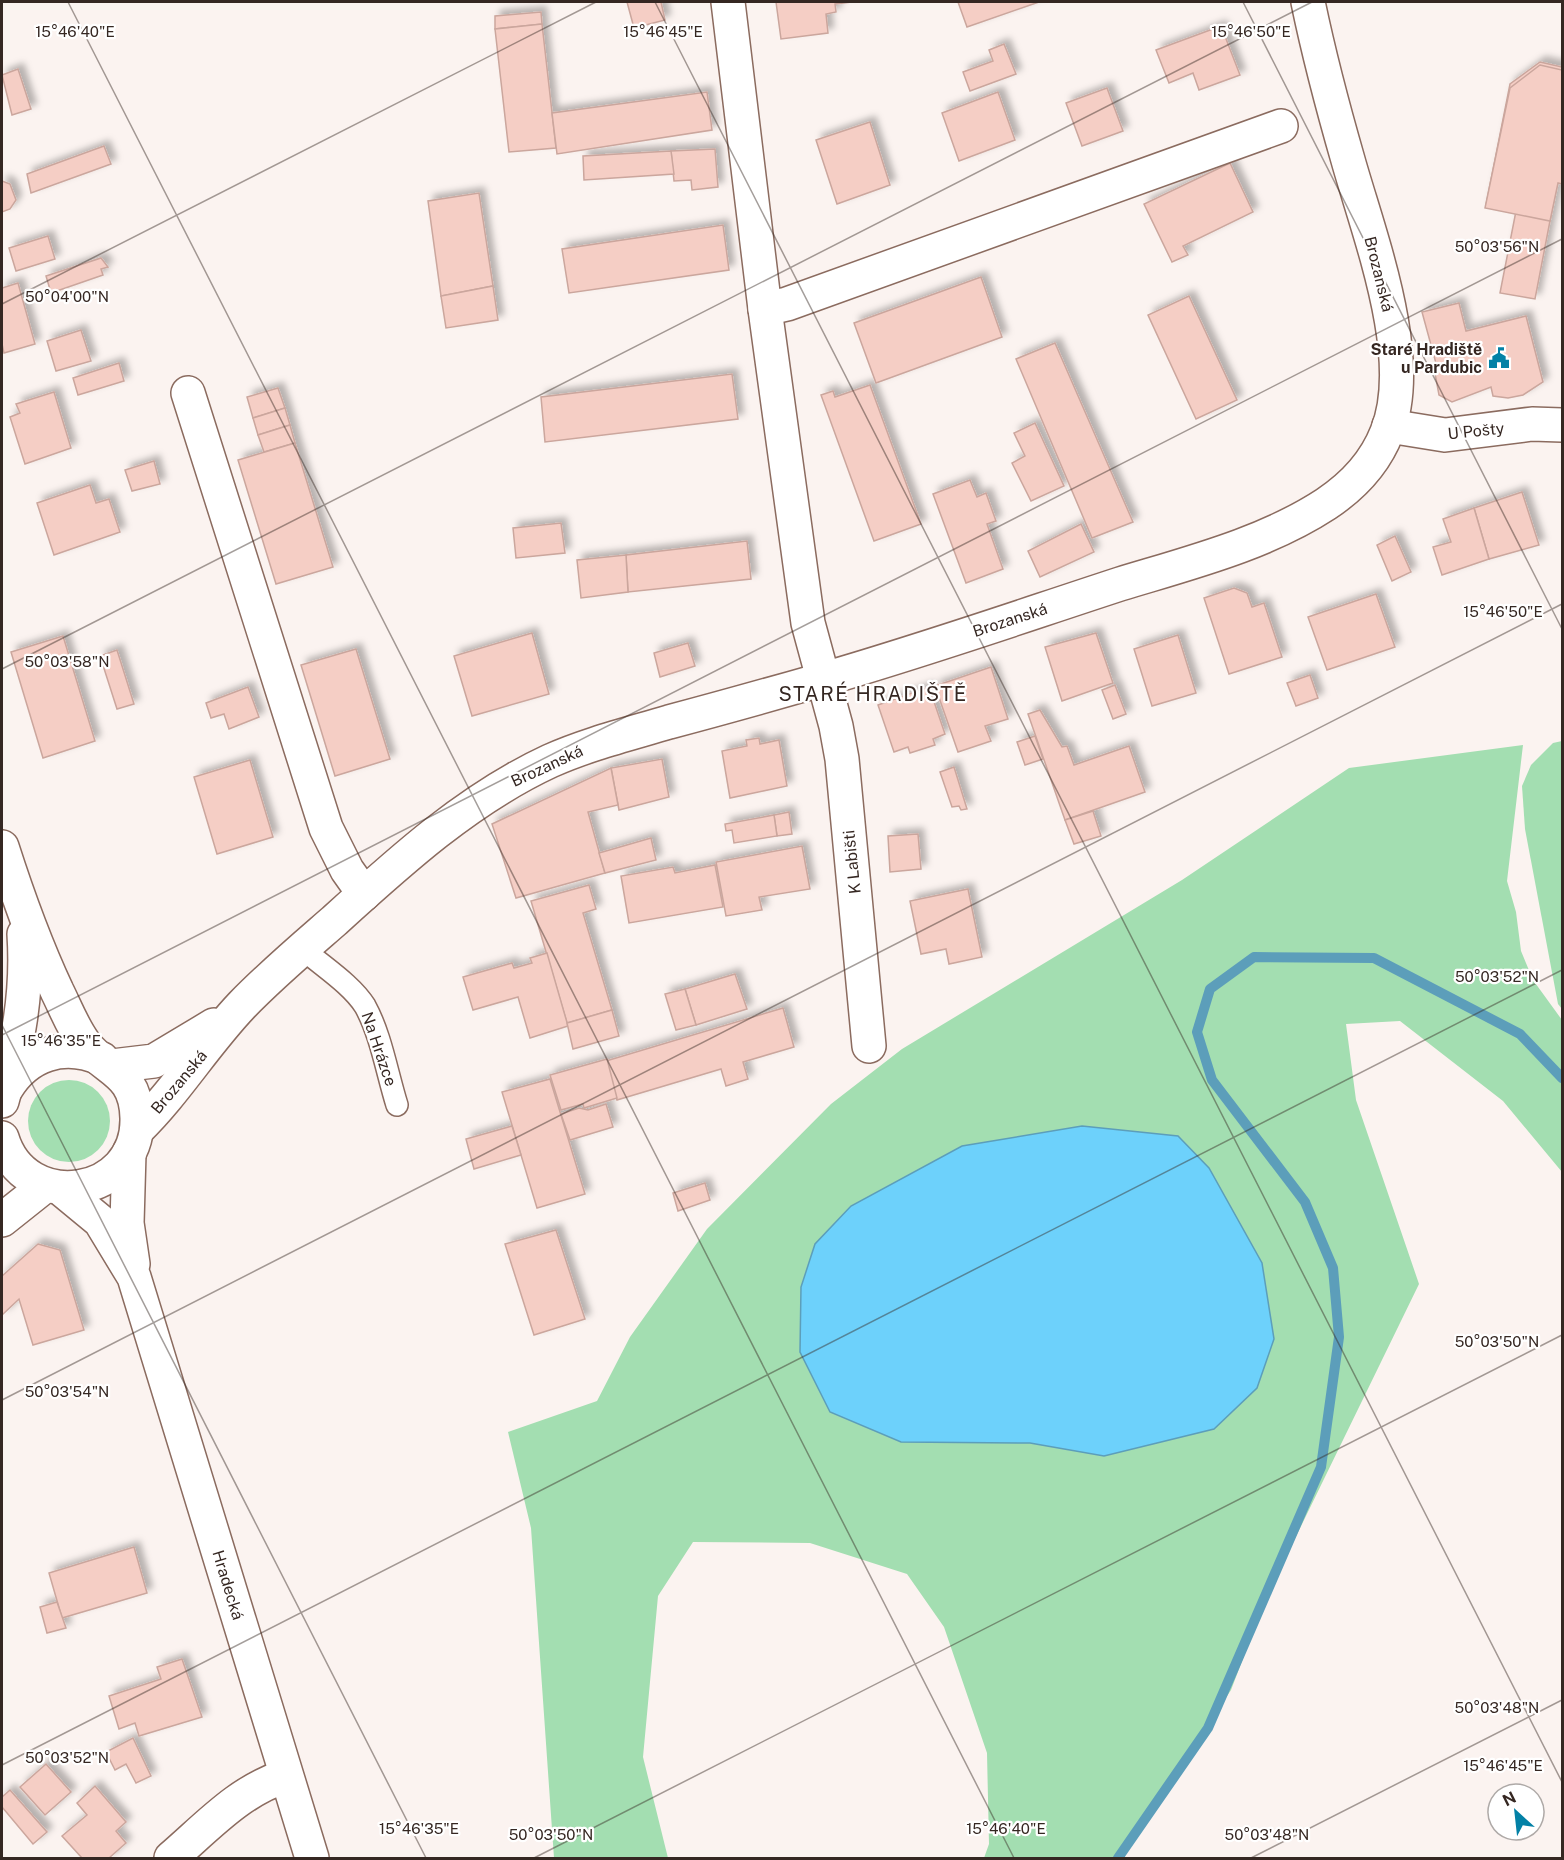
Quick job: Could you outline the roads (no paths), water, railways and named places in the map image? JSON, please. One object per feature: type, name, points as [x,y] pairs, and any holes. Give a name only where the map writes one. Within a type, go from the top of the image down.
[{"type":"street","name":"K Labišti","points":[[728,2],[765,309],[808,623],[824,679],[842,759],[869,1046]]},
{"type":"street","name":"Brozanská","points":[[2,1101],[6,1088],[23,1066],[48,1053],[75,1051],[107,1063],[141,1064],[169,1054],[242,1005],[364,894],[461,814],[550,761],[600,742],[824,679],[1211,555],[1295,521],[1345,490],[1366,470],[1389,426],[1396,398],[1396,366],[1390,318],[1333,109],[1308,2]]},
{"type":"street","points":[[765,309],[787,304],[1281,126]]},
{"type":"street","points":[[188,393],[326,828],[347,870],[364,894]]},
{"type":"street","name":"U Pošty","points":[[1389,426],[1445,435],[1532,424],[1563,425]]},
{"type":"street","points":[[2,1101],[21,1027],[26,980],[24,927],[6,861]]},
{"type":"street","name":"Hradecká","points":[[6,861],[32,935],[74,1026],[85,1044],[107,1063],[133,1095],[133,1142],[127,1222],[133,1263],[145,1312]]},
{"type":"street","name":"Brozanská","points":[[53,1187],[84,1187],[105,1178],[114,1171],[133,1142],[242,1005]]},
{"type":"street","name":"Hradecká","points":[[2,1138],[11,1159],[21,1170],[92,1212],[115,1241],[130,1268],[312,1858]]},
{"type":"street","points":[[2,1220],[53,1187]]},
{"type":"street","points":[[171,1858],[243,1795],[260,1784],[286,1776]]},
{"type":"lane","name":"Na Hrázce","points":[[303,949],[356,994],[364,1005],[372,1021],[397,1105]]},
{"type":"water","points":[[1082,1126],[1178,1136],[1209,1168],[1262,1263],[1274,1339],[1257,1388],[1214,1429],[1104,1456],[1030,1443],[901,1442],[830,1412],[800,1352],[801,1287],[815,1244],[851,1206],[962,1146]]},
{"type":"waterway","points":[[1118,1858],[1208,1728],[1321,1467],[1339,1337],[1333,1268],[1305,1202],[1212,1080],[1197,1032],[1210,989],[1254,957],[1374,958],[1520,1034],[1562,1078]]},
{"type":"place","name":"Staré Hradiště u Pardubic","points":[[1499,358]]},
{"type":"district","name":"STARÉ HRADIŠTĚ","points":[[873,694]]}]
